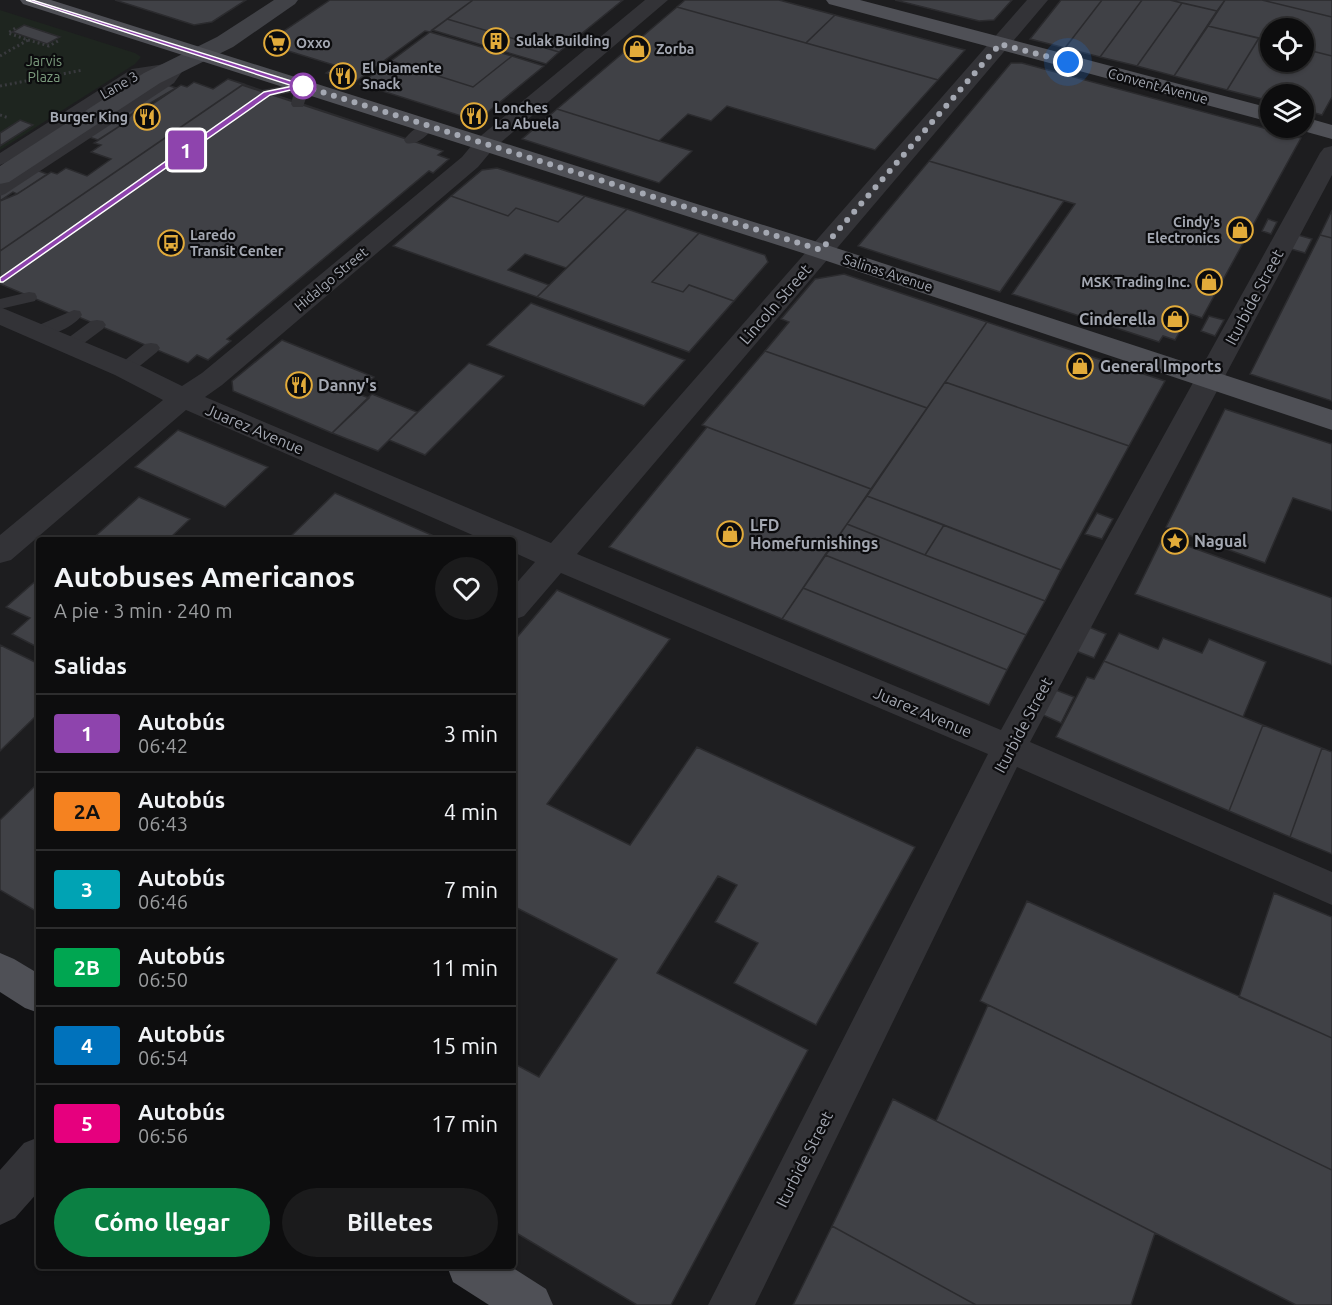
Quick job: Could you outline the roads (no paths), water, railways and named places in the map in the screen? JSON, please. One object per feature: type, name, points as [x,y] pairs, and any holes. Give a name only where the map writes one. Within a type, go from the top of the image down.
[{"type":"main road","name":"Salinas Avenue","points":[[30,0],[202,54],[301,95],[420,133],[485,144],[821,250],[1332,420]]},
{"type":"main road","name":"Convent Avenue","points":[[836,0],[1260,112]]},
{"type":"main road","points":[[1314,127],[1332,132]]},
{"type":"main road","points":[[0,971],[36,993]]},
{"type":"main road","points":[[474,1269],[530,1305]]},
{"type":"street","points":[[0,177],[152,78],[202,54],[288,0]]},
{"type":"street","name":"Hidalgo Street","points":[[0,552],[183,398],[213,379],[461,170],[485,144],[658,0]]},
{"type":"street","name":"Lincoln Street","points":[[516,605],[1038,0]]},
{"type":"street","name":"Iturbide Street","points":[[730,1305],[1009,748],[1332,153]]},
{"type":"street","name":"Juarez Avenue","points":[[0,315],[124,369],[183,398],[506,537]]},
{"type":"street","name":"Juarez Avenue","points":[[516,541],[1009,748],[1332,889]]},
{"type":"street","points":[[0,1203],[36,1161]]},
{"type":"lane","name":"Lane 3","points":[[0,160],[137,72],[179,66]]},
{"type":"lane","name":"Lane 3","points":[[0,191],[168,80],[179,66]]},
{"type":"lane","points":[[267,93],[301,95]]},
{"type":"lane","points":[[0,304],[29,297]]},
{"type":"lane","points":[[38,332],[49,315],[57,308]]},
{"type":"lane","points":[[38,332],[66,321],[74,315]]},
{"type":"lane","points":[[70,345],[96,325]]},
{"type":"lane","points":[[124,369],[151,348]]},
{"type":"place","name":"Sulak Building","points":[[496,41]]},
{"type":"place","name":"Oxxo","points":[[277,43]]},
{"type":"place","name":"Zorba","points":[[637,49]]},
{"type":"place","name":"El Diamente Snack","points":[[343,76]]},
{"type":"place","name":"Lonches La Abuela","points":[[474,116]]},
{"type":"place","name":"Burger King","points":[[147,117]]},
{"type":"place","name":"Cindy's Electronics","points":[[1240,230]]},
{"type":"place","name":"Laredo Transit Center","points":[[171,243]]},
{"type":"place","name":"MSK Trading Inc.","points":[[1209,282]]},
{"type":"place","name":"Cinderella","points":[[1175,319]]},
{"type":"place","name":"General Imports","points":[[1080,366]]},
{"type":"place","name":"Danny's","points":[[299,385]]},
{"type":"place","name":"LFD Homefurnishings","points":[[730,534]]},
{"type":"place","name":"Nagual","points":[[1175,541]]},
{"type":"park label","name":"Jarvis Plaza","points":[[44,70]]}]
